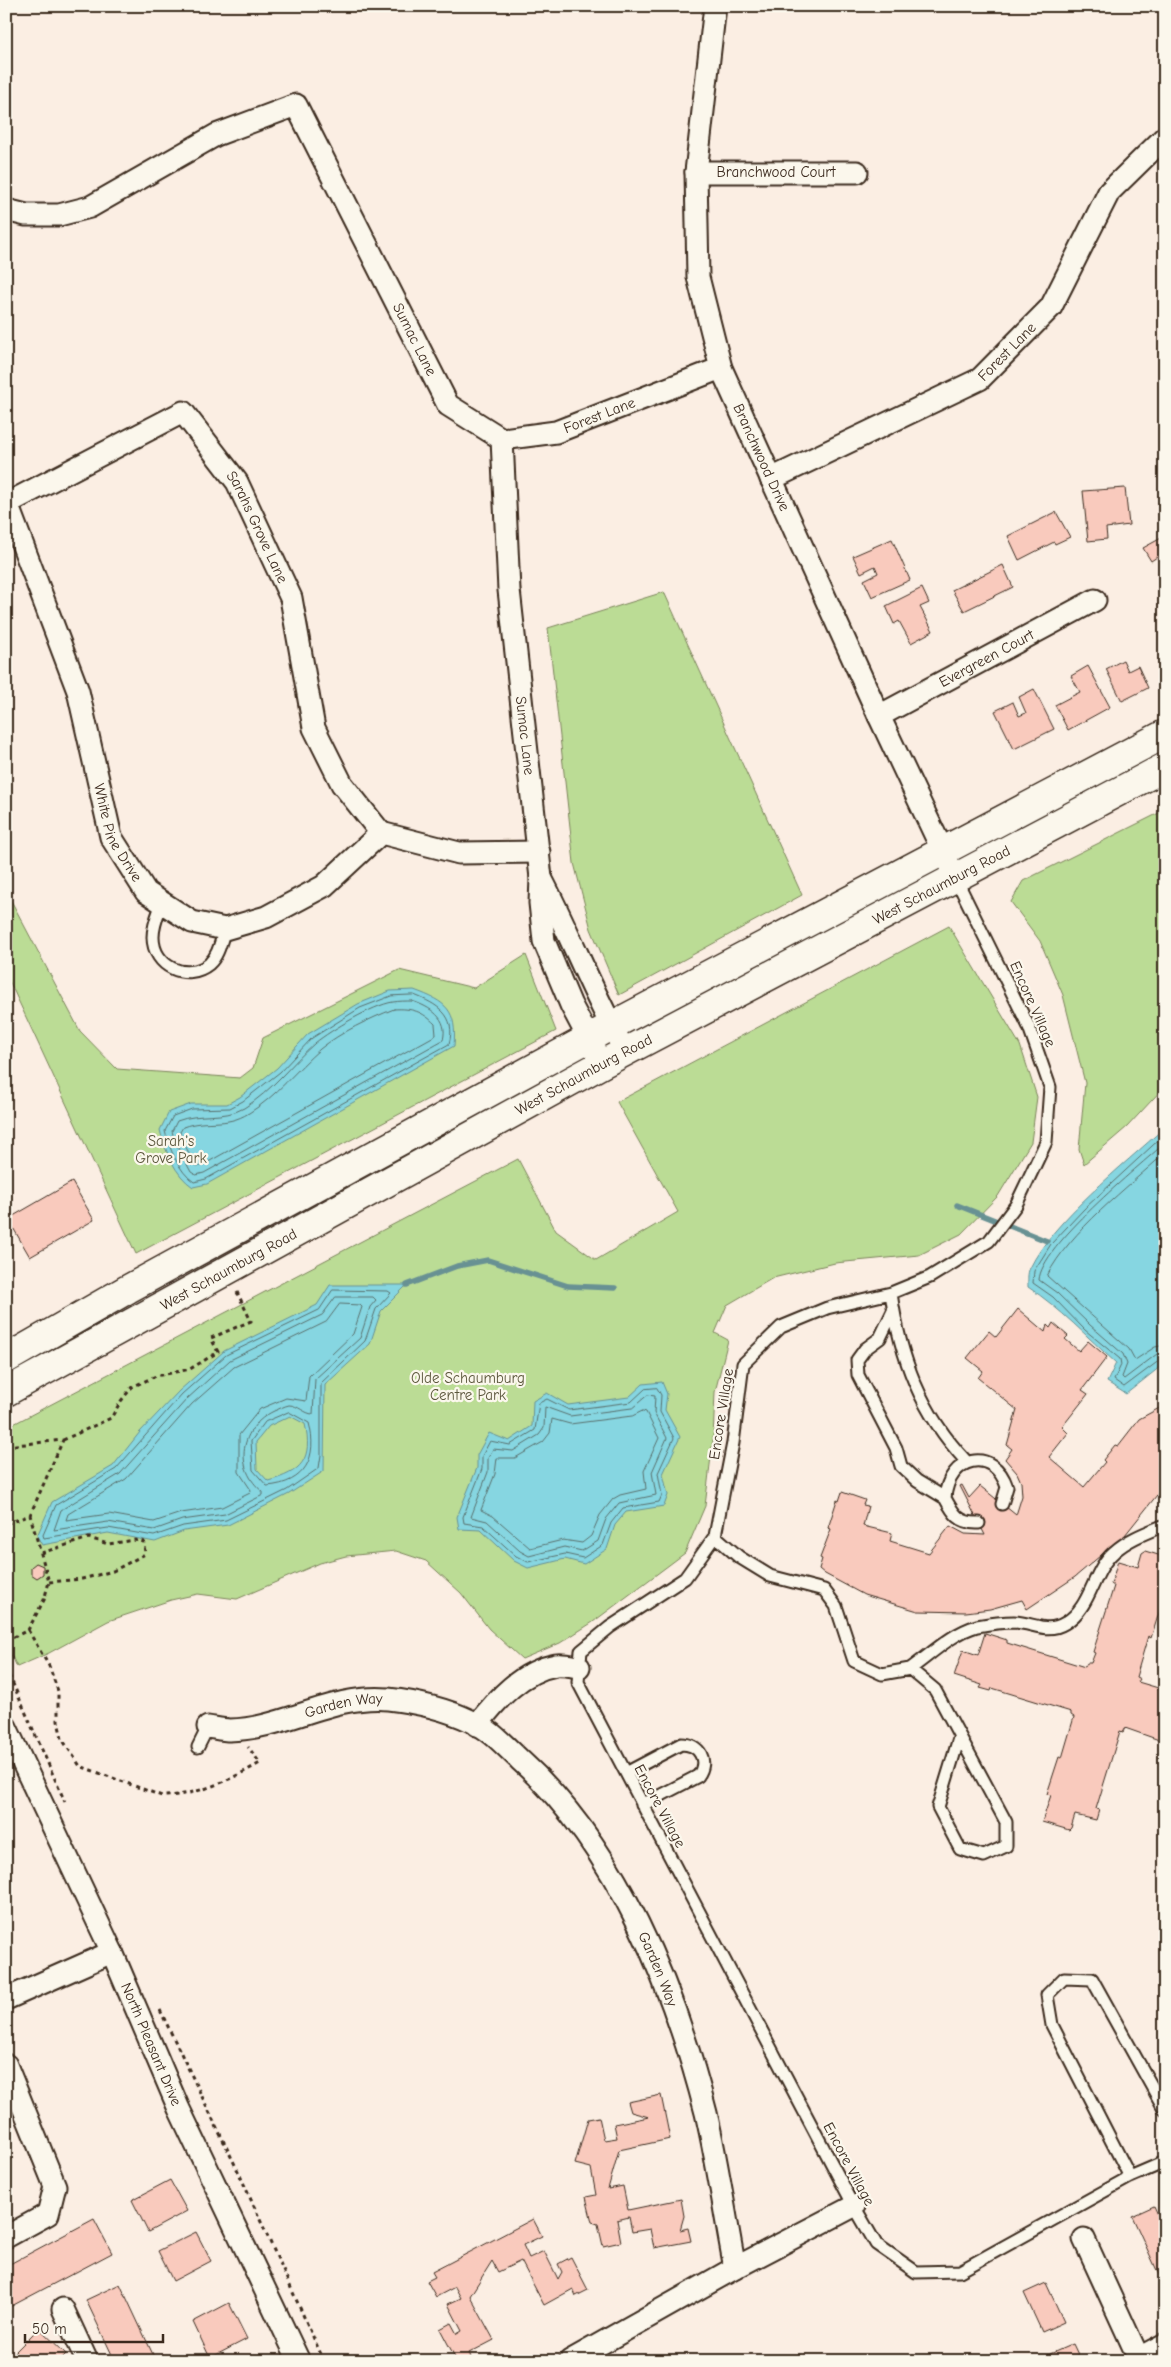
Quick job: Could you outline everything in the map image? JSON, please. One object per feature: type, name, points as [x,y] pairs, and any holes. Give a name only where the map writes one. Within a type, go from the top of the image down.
[{"type":"main road","name":"West Schaumburg Road","points":[[6,1359],[128,1289],[600,1033],[1165,734]]},
{"type":"main road","name":"West Schaumburg Road","points":[[6,1392],[625,1051],[1165,768]]},
{"type":"street","name":"Branchwood Drive","points":[[715,6],[696,172],[698,277],[721,368],[879,716],[955,877]]},
{"type":"street","name":"Sumac Lane","points":[[6,210],[26,214],[59,215],[90,207],[216,135],[296,105],[448,405],[502,439],[509,590],[541,878],[600,1033],[602,1064]]},
{"type":"street","name":"Forest Lane","points":[[771,479],[980,379],[1051,307],[1109,192],[1165,137]]},
{"type":"street","name":"Branchwood Court","points":[[696,172],[857,172]]},
{"type":"street","name":"Forest Lane","points":[[502,439],[556,432],[721,368]]},
{"type":"street","name":"Sarahs Grove Lane","points":[[7,502],[183,412],[237,482],[291,598],[314,728],[342,784],[381,834]]},
{"type":"street","name":"White Pine Drive","points":[[7,502],[78,691],[111,837],[146,892],[192,922],[225,928],[266,916],[324,886],[381,834]]},
{"type":"street","name":"Evergreen Court","points":[[879,716],[1095,600]]},
{"type":"street","points":[[381,834],[459,853],[539,852]]},
{"type":"street","name":"Sumac Lane","points":[[600,1033],[625,1051]]},
{"type":"street","points":[[477,1725],[495,1701],[535,1672],[557,1665],[579,1667]]},
{"type":"street","name":"Garden Way","points":[[208,1727],[236,1729],[350,1700],[388,1699],[452,1713],[477,1725],[494,1736],[556,1794],[592,1844],[639,1926],[667,1991],[705,2112],[716,2160],[735,2268]]},
{"type":"street","name":"North Pleasant Drive","points":[[6,1727],[112,1952],[160,2068],[299,2361]]},
{"type":"street","points":[[6,1999],[112,1952]]},
{"type":"street","points":[[6,2064],[55,2186],[48,2214],[6,2237]]},
{"type":"street","points":[[570,2361],[735,2268],[854,2206]]},
{"type":"street","points":[[1084,2238],[1139,2359],[1165,2344]]},
{"type":"street","points":[[63,2309],[87,2361]]},
{"type":"lane","name":"Encore Village","points":[[955,877],[1029,1026],[1050,1087],[1046,1142],[1016,1205],[990,1241],[930,1277],[891,1293],[827,1308],[781,1327],[744,1364],[733,1443],[715,1536],[685,1578],[610,1627],[580,1651],[578,1682],[854,2206],[876,2244],[916,2272],[960,2271],[1130,2177],[1165,2162]]},
{"type":"lane","points":[[162,903],[155,924],[153,938],[156,951],[162,961],[171,969],[184,973],[198,971],[210,962],[218,952],[225,928]]},
{"type":"lane","points":[[891,1293],[903,1356],[910,1374],[947,1441],[966,1461],[991,1463],[998,1470],[1007,1487],[1002,1504]]},
{"type":"lane","points":[[894,1311],[880,1338],[865,1349],[857,1360],[858,1375],[896,1448],[902,1466],[917,1481],[944,1498],[958,1518],[969,1523],[978,1522]]},
{"type":"lane","points":[[944,1498],[948,1481],[966,1461]]},
{"type":"lane","points":[[715,1536],[739,1557],[770,1576],[824,1590],[836,1606],[854,1661],[882,1674],[910,1670],[957,1635],[976,1626],[1014,1622],[1042,1628],[1054,1628],[1064,1623],[1075,1616],[1083,1605],[1100,1571],[1114,1552],[1131,1541],[1165,1525]]},
{"type":"lane","points":[[910,1670],[935,1690],[959,1738],[1006,1822],[1006,1846],[984,1856],[960,1849],[938,1806],[959,1738]]},
{"type":"lane","points":[[198,1747],[208,1727]]},
{"type":"lane","points":[[626,1773],[681,1744],[690,1744],[697,1750],[704,1761],[703,1769],[698,1776],[642,1805]]},
{"type":"lane","points":[[1130,2177],[1052,2025],[1047,1995],[1064,1978],[1092,1979],[1165,2110]]},
{"type":"path","points":[[6,1446],[63,1440],[111,1418],[120,1401],[132,1387],[170,1372],[190,1369],[218,1352],[211,1338],[252,1321],[237,1292]]},
{"type":"path","points":[[6,1641],[28,1630],[44,1600],[48,1582],[30,1515],[63,1440]]},
{"type":"path","points":[[6,1524],[30,1515]]},
{"type":"path","points":[[41,1553],[69,1546],[89,1538],[108,1544],[135,1540],[144,1542],[145,1554],[113,1571],[82,1579],[48,1582]]},
{"type":"path","points":[[28,1630],[49,1666],[58,1691],[58,1721],[62,1740],[80,1766],[162,1796],[175,1796],[228,1782],[260,1763],[236,1729]]},
{"type":"path","points":[[6,1668],[67,1806]]},
{"type":"path","points":[[159,2008],[238,2171],[324,2361]]},
{"type":"green space","points":[[664,592],[802,895],[619,995],[591,929],[574,863],[548,628]]},
{"type":"green space","points":[[1165,810],[1165,1086],[1127,1127],[1084,1164],[1079,1149],[1085,1083],[1063,995],[1040,941],[1011,902],[1023,881]]},
{"type":"green space","name":"Sarah's Grove Park","points":[[6,891],[80,1031],[117,1069],[240,1078],[253,1068],[263,1038],[399,970],[474,988],[526,955],[556,1031],[136,1254],[6,974]]},
{"type":"green space","name":"Olde Schaumburg Centre Park","points":[[949,926],[1020,1045],[1037,1097],[1031,1142],[998,1196],[961,1234],[919,1255],[835,1263],[773,1278],[727,1305],[715,1333],[728,1340],[715,1392],[713,1440],[705,1506],[685,1553],[593,1622],[560,1643],[522,1659],[489,1629],[461,1593],[426,1561],[396,1551],[346,1556],[320,1563],[237,1599],[198,1594],[171,1600],[108,1621],[49,1653],[17,1667],[6,1644],[6,1428],[518,1159],[556,1231],[596,1260],[678,1212],[617,1102]]},
{"type":"water","points":[[414,990],[435,999],[448,1009],[454,1024],[454,1046],[207,1184],[193,1187],[181,1176],[168,1154],[160,1130],[169,1112],[191,1104],[227,1104],[240,1097],[277,1068],[308,1034],[358,1004],[390,991]]},
{"type":"water","points":[[1165,1127],[1165,1363],[1126,1394],[1107,1382],[1116,1363],[1062,1313],[1028,1287],[1028,1275],[1041,1250],[1072,1212]]},
{"type":"water","points":[[330,1285],[407,1285],[381,1311],[370,1344],[325,1385],[324,1471],[289,1494],[228,1525],[184,1531],[155,1542],[108,1533],[42,1545],[37,1536],[52,1502],[113,1466],[140,1432],[179,1391],[224,1351],[317,1305]],"holes":[[[290,1416],[305,1424],[307,1446],[306,1455],[302,1462],[289,1473],[268,1481],[257,1469],[256,1442],[269,1426]]]},
{"type":"water","points":[[662,1382],[667,1394],[665,1410],[680,1437],[663,1474],[668,1495],[664,1506],[626,1512],[615,1525],[607,1549],[584,1564],[565,1559],[528,1568],[514,1561],[481,1530],[459,1529],[457,1517],[477,1468],[477,1455],[489,1433],[509,1441],[532,1426],[533,1401],[547,1393],[568,1405],[629,1397],[643,1384]]},
{"type":"building","points":[[1125,488],[1129,525],[1106,528],[1107,539],[1088,541],[1083,491]]},
{"type":"building","points":[[1056,512],[1070,537],[1055,544],[1054,542],[1019,560],[1008,536]]},
{"type":"building","points":[[1165,536],[1165,571],[1157,557],[1151,561],[1143,548]]},
{"type":"building","points":[[892,539],[910,580],[872,597],[864,580],[878,573],[875,566],[861,573],[853,556]]},
{"type":"building","points":[[1003,565],[1013,587],[964,611],[952,590]]},
{"type":"building","points":[[922,588],[929,603],[920,607],[933,631],[911,643],[899,621],[894,624],[886,606]]},
{"type":"building","points":[[1123,660],[1128,671],[1138,666],[1148,688],[1122,701],[1106,669]]},
{"type":"building","points":[[1088,666],[1110,707],[1068,730],[1055,705],[1080,692],[1071,676]]},
{"type":"building","points":[[1034,689],[1054,729],[1014,749],[995,711],[1013,702],[1019,716],[1026,713],[1019,697]]},
{"type":"building","points":[[72,1182],[94,1220],[30,1257],[8,1219]]},
{"type":"building","points":[[1018,1309],[1045,1332],[1047,1325],[1050,1328],[1053,1323],[1068,1336],[1065,1339],[1079,1351],[1088,1341],[1107,1357],[1082,1390],[1088,1394],[1062,1427],[1068,1433],[1049,1457],[1084,1487],[1105,1462],[1103,1460],[1115,1445],[1118,1446],[1139,1419],[1165,1405],[1165,1485],[1125,1535],[1075,1577],[1027,1609],[1022,1600],[990,1609],[966,1612],[918,1611],[864,1595],[825,1574],[819,1569],[822,1559],[820,1558],[831,1529],[828,1528],[837,1500],[839,1501],[842,1492],[865,1500],[863,1505],[868,1506],[863,1526],[892,1533],[890,1541],[929,1553],[950,1526],[965,1534],[985,1535],[960,1486],[962,1485],[969,1498],[980,1486],[1016,1515],[1022,1496],[1021,1482],[1017,1473],[1005,1459],[1012,1449],[1007,1445],[1017,1410],[978,1378],[983,1371],[967,1358],[989,1331],[996,1337]]},
{"type":"building","points":[[1145,1551],[1165,1557],[1165,1594],[1151,1638],[1148,1636],[1136,1677],[1140,1679],[1138,1682],[1165,1690],[1165,1740],[1162,1739],[1162,1741],[1125,1728],[1123,1732],[1120,1731],[1096,1809],[1099,1810],[1096,1820],[1075,1815],[1069,1830],[1042,1822],[1051,1795],[1047,1794],[1059,1757],[1062,1758],[1074,1717],[1071,1715],[1071,1712],[992,1688],[991,1691],[980,1688],[982,1685],[954,1676],[963,1650],[978,1655],[985,1633],[1007,1640],[1007,1643],[1085,1667],[1087,1663],[1091,1663],[1095,1653],[1093,1652],[1114,1586],[1111,1584],[1118,1561],[1138,1567],[1142,1553]]},
{"type":"building","points":[[36,1563],[43,1566],[43,1574],[37,1578],[31,1574],[31,1567]]},
{"type":"building","points":[[661,2095],[670,2139],[619,2150],[608,2189],[623,2186],[628,2210],[681,2199],[684,2216],[680,2230],[688,2228],[691,2241],[654,2248],[650,2229],[632,2232],[629,2217],[617,2220],[621,2242],[603,2246],[598,2224],[592,2222],[586,2197],[596,2195],[591,2168],[575,2164],[588,2119],[599,2117],[604,2140],[617,2138],[614,2124],[649,2117],[631,2112],[628,2102]]},
{"type":"building","points":[[170,2180],[187,2211],[148,2232],[132,2200]]},
{"type":"building","points":[[1154,2206],[1165,2230],[1165,2275],[1160,2277],[1132,2216]]},
{"type":"building","points":[[94,2219],[112,2253],[6,2309],[6,2266]]},
{"type":"building","points":[[533,2219],[542,2236],[523,2245],[529,2258],[544,2251],[558,2279],[562,2272],[558,2264],[571,2257],[588,2290],[576,2296],[573,2289],[544,2305],[521,2261],[498,2272],[492,2261],[470,2296],[494,2340],[469,2353],[471,2357],[465,2361],[457,2361],[440,2329],[451,2323],[457,2334],[462,2331],[448,2304],[461,2298],[455,2287],[436,2297],[427,2281],[435,2277],[432,2272]]},
{"type":"building","points":[[196,2232],[211,2261],[173,2281],[158,2251]]},
{"type":"building","points":[[1046,2283],[1064,2322],[1042,2332],[1024,2293]]},
{"type":"building","points":[[120,2284],[156,2361],[115,2361],[86,2300]]},
{"type":"building","points":[[229,2303],[247,2339],[210,2358],[193,2322]]},
{"type":"building","points":[[39,2328],[66,2354],[59,2361],[6,2361]]},
{"type":"building","points":[[1073,2344],[1081,2361],[1054,2361],[1050,2354]]},
{"type":"waterway","points":[[957,1205],[1047,1241]]},
{"type":"waterway","points":[[407,1285],[457,1266],[488,1260],[568,1286],[615,1288]]}]
